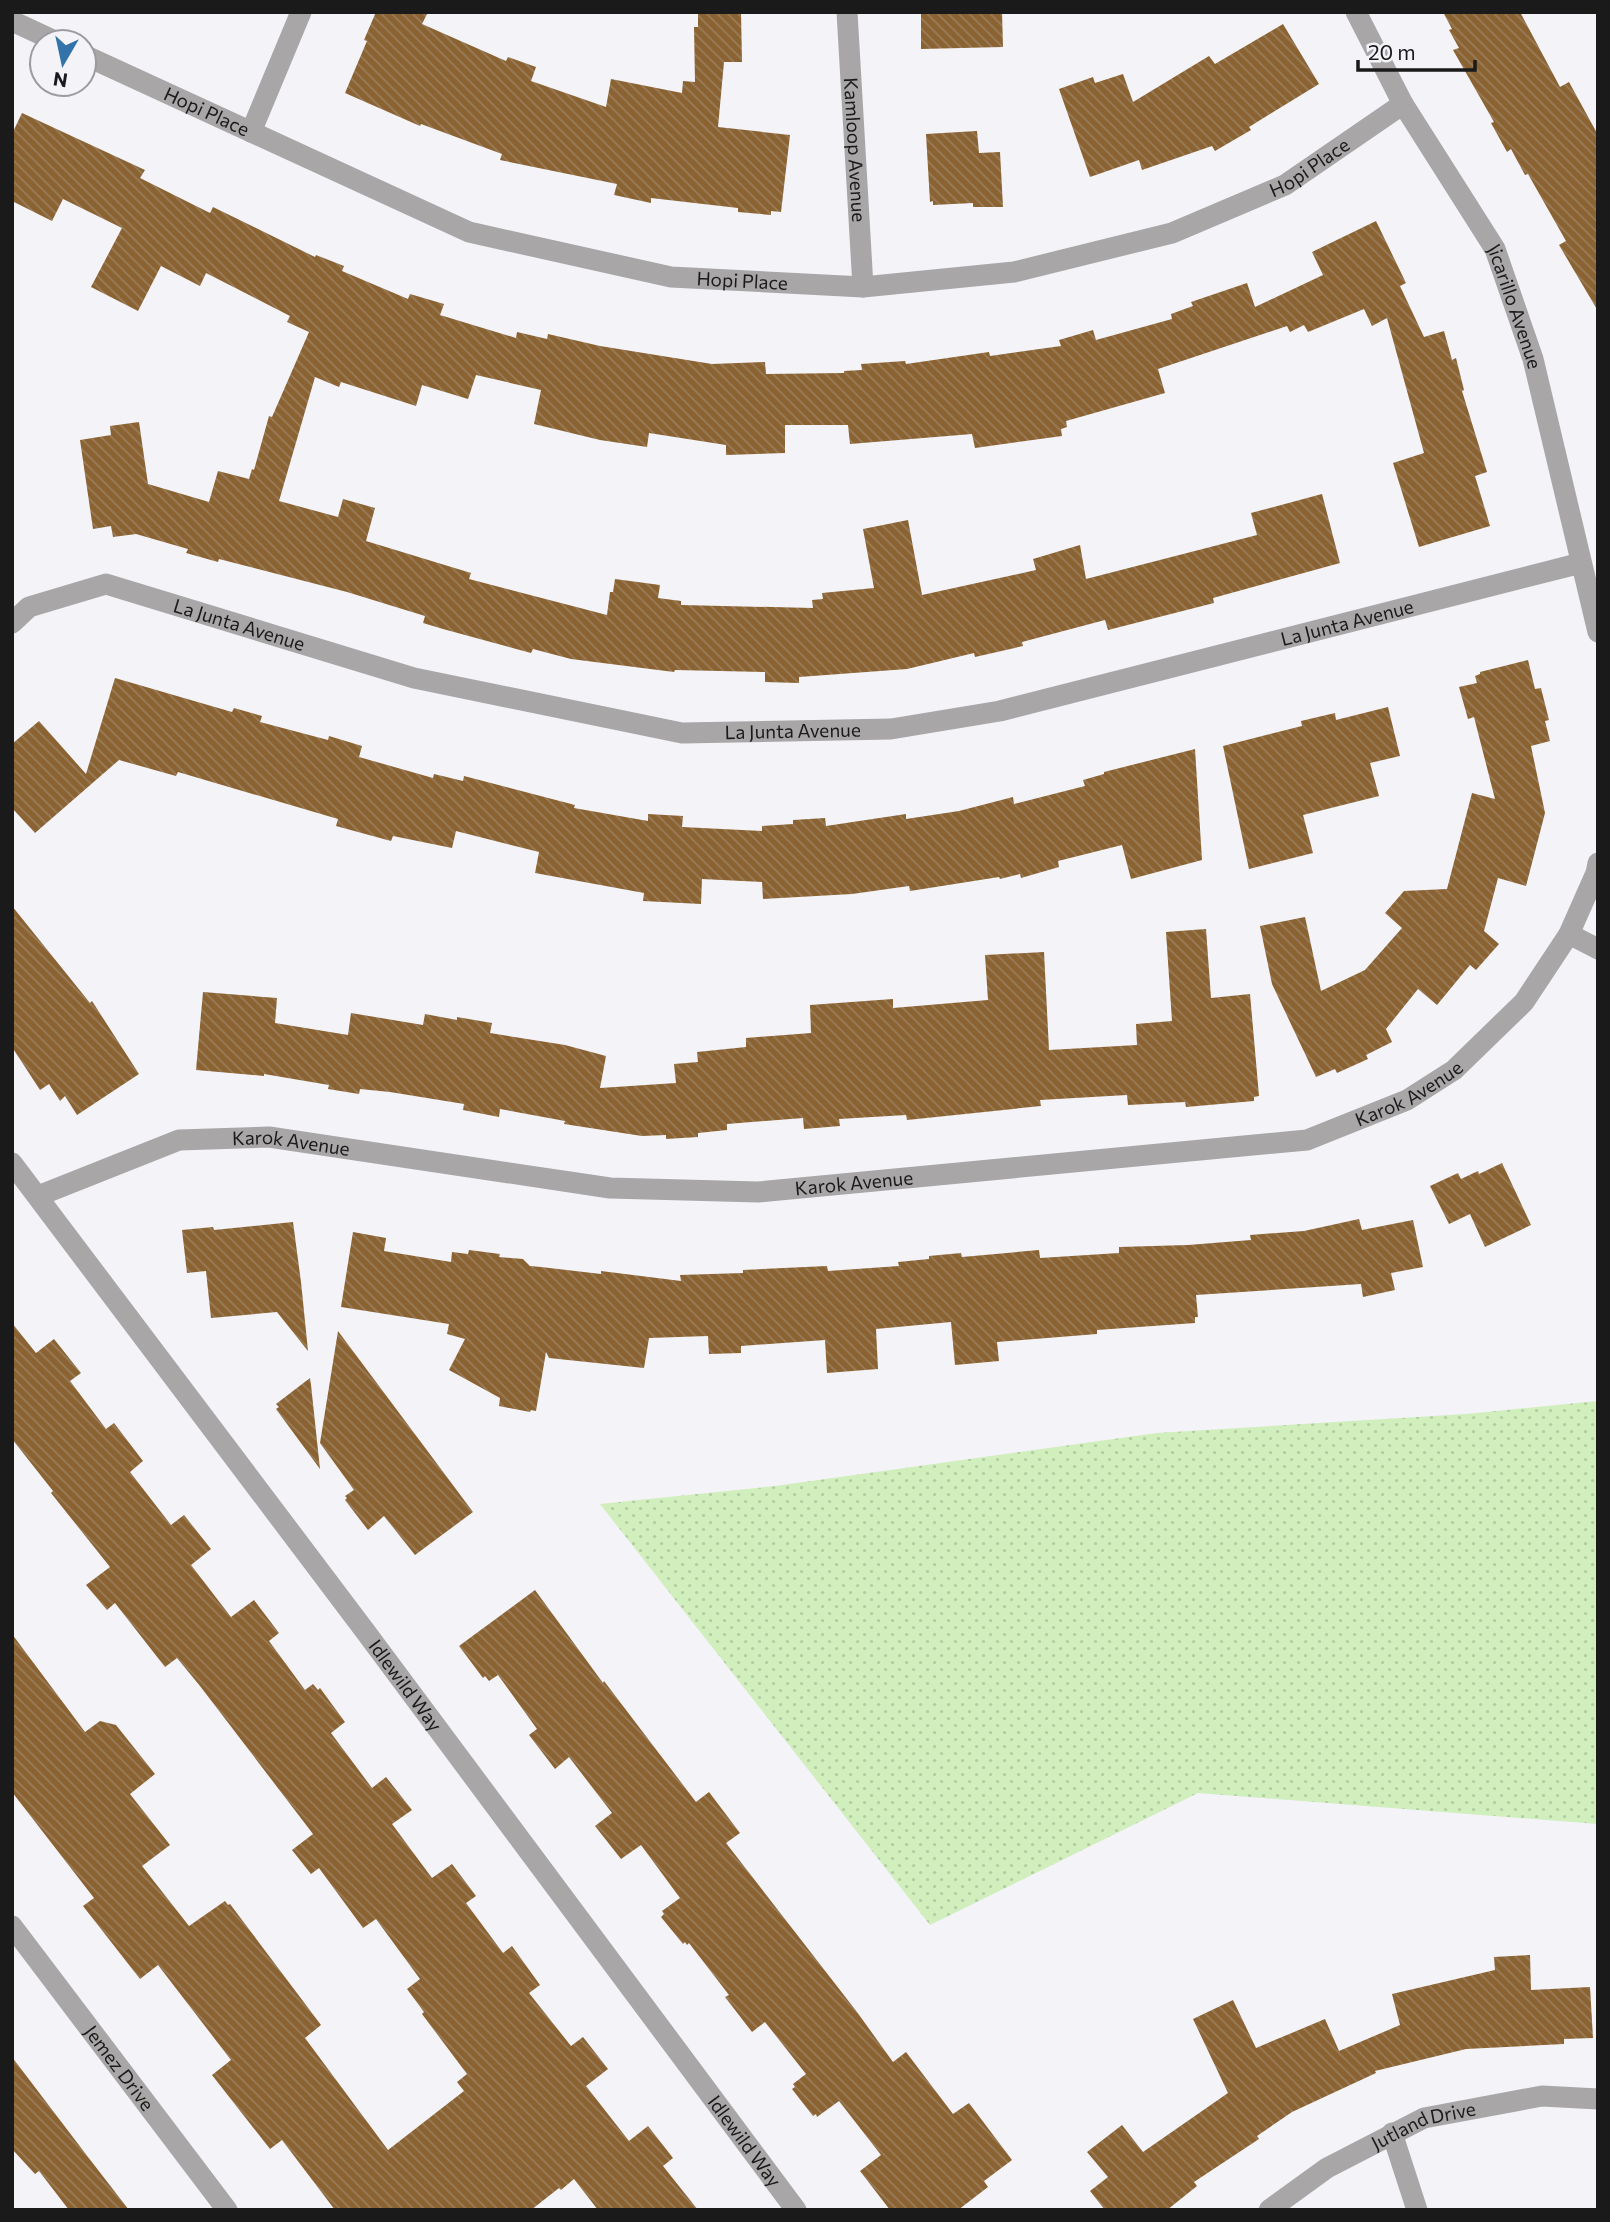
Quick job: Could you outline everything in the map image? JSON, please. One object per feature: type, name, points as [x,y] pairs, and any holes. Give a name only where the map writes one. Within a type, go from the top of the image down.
[{"type":"street","points":[[251,132],[301,12]]},
{"type":"street","name":"Kamloop Avenue","points":[[847,12],[863,287]]},
{"type":"street","name":"Jicarillo Avenue","points":[[1356,12],[1403,104],[1495,250],[1532,359],[1598,632]]},
{"type":"street","points":[[12,21],[28,28]]},
{"type":"street","name":"Hopi Place","points":[[98,61],[469,232],[671,277],[863,287],[1014,272],[1172,233],[1285,185],[1403,104]]},
{"type":"street","name":"La Junta Avenue","points":[[12,623],[29,607],[106,584],[414,678],[682,733],[891,729],[1000,711],[1581,563]]},
{"type":"street","points":[[1598,863],[1569,934],[1598,949]]},
{"type":"street","name":"Karok Avenue","points":[[38,1196],[179,1140],[269,1136],[610,1188],[758,1192],[1307,1140],[1407,1100],[1454,1070],[1524,1002],[1569,934]]},
{"type":"street","name":"Idlewild Way","points":[[12,1163],[796,2210]]},
{"type":"street","name":"Jemez Drive","points":[[12,1926],[227,2210]]},
{"type":"street","name":"Jutland Drive","points":[[1269,2210],[1327,2168],[1424,2118],[1542,2096],[1598,2099]]},
{"type":"street","points":[[1392,2133],[1417,2210]]},
{"type":"green space","points":[[1598,1401],[1598,1824],[1198,1793],[930,1925],[600,1504],[775,1486],[1157,1433],[1466,1414]]},
{"type":"building","points":[[376,12],[428,12],[422,24],[506,61],[508,57],[536,67],[531,81],[606,107],[611,79],[682,93],[683,81],[695,82],[694,27],[698,27],[698,12],[741,12],[742,62],[724,62],[718,127],[790,135],[781,212],[771,211],[771,215],[738,212],[738,208],[651,198],[651,203],[614,195],[617,184],[500,160],[502,154],[421,124],[420,126],[345,93]]},
{"type":"building","points":[[921,12],[1002,12],[1003,47],[921,49]]},
{"type":"building","points":[[1443,12],[1520,12],[1560,87],[1569,82],[1598,135],[1598,311],[1559,245],[1566,241],[1528,174],[1525,175],[1511,149],[1507,152],[1491,123],[1494,122],[1453,50],[1459,48]]},
{"type":"building","points":[[1283,24],[1319,84],[1215,151],[1212,146],[1142,170],[1139,160],[1090,177],[1059,89],[1093,77],[1095,83],[1123,74],[1133,102],[1209,56],[1215,64]]},
{"type":"building","points":[[22,113],[145,170],[140,178],[210,213],[213,207],[315,257],[316,255],[344,266],[342,271],[408,299],[410,294],[444,304],[440,315],[516,338],[517,332],[547,339],[548,334],[600,346],[712,364],[765,362],[766,374],[844,373],[862,370],[861,364],[905,361],[906,364],[989,352],[990,356],[1061,346],[1059,340],[1093,330],[1096,340],[1172,319],[1171,314],[1193,306],[1191,302],[1247,283],[1255,307],[1323,275],[1312,252],[1376,221],[1406,283],[1400,286],[1424,337],[1444,331],[1452,360],[1456,358],[1464,390],[1462,391],[1487,472],[1475,476],[1490,526],[1419,547],[1393,463],[1424,453],[1387,318],[1372,326],[1364,309],[1308,332],[1304,325],[1290,332],[1287,326],[1158,369],[1165,393],[1066,421],[1067,427],[1061,429],[1062,436],[975,448],[972,434],[850,444],[848,425],[785,425],[785,453],[726,455],[726,445],[649,433],[647,447],[600,440],[534,424],[541,390],[476,375],[468,399],[422,385],[416,406],[341,382],[339,387],[315,377],[279,501],[338,517],[343,499],[375,508],[366,541],[471,573],[469,579],[607,615],[615,579],[660,585],[658,598],[681,601],[681,605],[813,608],[812,600],[823,599],[822,593],[874,588],[863,529],[908,520],[922,595],[1036,570],[1033,559],[1080,545],[1086,579],[1257,535],[1251,513],[1322,494],[1340,563],[1213,598],[1214,603],[1108,630],[1105,620],[1022,642],[1023,646],[975,657],[974,653],[907,669],[799,677],[799,683],[765,682],[765,672],[674,672],[571,659],[533,649],[531,653],[443,629],[423,623],[425,616],[347,592],[186,553],[188,549],[136,534],[113,537],[111,526],[93,529],[80,440],[111,435],[110,426],[139,422],[148,484],[209,502],[218,471],[249,479],[269,416],[272,417],[309,332],[287,322],[290,316],[206,273],[200,286],[161,266],[138,311],[91,287],[122,228],[63,199],[52,221],[12,201],[12,134]]},
{"type":"building","points":[[977,131],[979,153],[1000,152],[1003,207],[973,207],[973,203],[933,205],[933,201],[930,202],[926,134]]},
{"type":"building","points":[[1528,660],[1535,689],[1541,688],[1549,720],[1545,721],[1550,741],[1531,746],[1545,813],[1526,886],[1498,878],[1484,931],[1499,944],[1476,970],[1470,965],[1437,1005],[1418,989],[1386,1029],[1392,1042],[1366,1055],[1368,1059],[1337,1073],[1335,1069],[1316,1077],[1272,984],[1260,926],[1305,917],[1321,991],[1365,970],[1402,928],[1385,913],[1404,891],[1447,889],[1472,793],[1495,799],[1474,717],[1468,719],[1459,687],[1477,683],[1475,676],[1480,672]]},
{"type":"building","points":[[115,678],[232,712],[234,708],[262,716],[260,722],[328,740],[329,736],[362,746],[359,757],[433,778],[434,774],[463,781],[464,776],[575,805],[574,808],[648,821],[648,814],[683,816],[682,827],[762,831],[762,826],[793,824],[793,820],[825,818],[826,826],[906,814],[906,819],[959,811],[1013,797],[1014,804],[1085,786],[1083,780],[1104,772],[1195,749],[1202,860],[1131,879],[1122,845],[1058,861],[1059,867],[1021,878],[1020,874],[910,891],[909,886],[852,894],[763,899],[762,882],[702,879],[701,904],[643,901],[644,893],[535,873],[539,852],[456,831],[452,848],[393,836],[391,841],[336,826],[338,819],[178,772],[176,776],[119,760],[35,833],[12,808],[12,744],[39,721],[86,774]]},
{"type":"building","points":[[1388,707],[1400,756],[1370,763],[1379,796],[1303,815],[1313,853],[1249,869],[1223,746],[1302,726],[1301,721],[1335,713],[1336,720]]},
{"type":"building","points":[[12,906],[90,1003],[92,1001],[139,1074],[77,1115],[65,1096],[60,1101],[49,1084],[40,1090],[12,1047]]},
{"type":"building","points":[[1206,929],[1211,998],[1250,994],[1259,1096],[1254,1097],[1254,1101],[1186,1107],[1185,1102],[1128,1105],[1127,1095],[1040,1100],[1041,1106],[907,1120],[906,1115],[839,1119],[840,1126],[804,1129],[803,1118],[727,1124],[727,1130],[698,1133],[698,1137],[666,1139],[666,1135],[642,1136],[564,1124],[565,1121],[500,1109],[499,1117],[463,1110],[464,1104],[390,1092],[360,1089],[359,1094],[328,1089],[329,1085],[264,1074],[196,1070],[203,992],[277,998],[275,1023],[348,1035],[351,1013],[423,1025],[425,1014],[492,1023],[490,1033],[565,1045],[606,1056],[600,1088],[676,1083],[674,1064],[698,1062],[697,1052],[746,1047],[746,1038],[811,1033],[810,1005],[893,999],[893,1008],[988,1000],[985,955],[1044,952],[1049,1050],[1137,1045],[1136,1024],[1172,1021],[1166,932]]},
{"type":"building","points":[[1502,1163],[1531,1225],[1485,1247],[1470,1214],[1449,1224],[1430,1186],[1458,1173],[1461,1179]]},
{"type":"building","points":[[1359,1219],[1362,1230],[1413,1220],[1423,1267],[1391,1273],[1395,1290],[1363,1297],[1361,1284],[1196,1295],[1198,1317],[1195,1317],[1195,1323],[1097,1330],[1097,1334],[997,1342],[999,1361],[955,1365],[951,1322],[876,1329],[878,1369],[827,1373],[825,1340],[741,1346],[741,1353],[709,1354],[708,1336],[649,1338],[644,1368],[549,1358],[546,1352],[536,1411],[530,1412],[499,1406],[500,1398],[449,1370],[465,1339],[447,1334],[449,1324],[341,1307],[353,1232],[386,1238],[384,1251],[451,1262],[452,1252],[468,1254],[469,1250],[523,1259],[530,1266],[681,1281],[680,1275],[743,1273],[743,1270],[827,1266],[828,1271],[899,1266],[898,1262],[961,1253],[962,1257],[1039,1250],[1040,1258],[1119,1253],[1119,1247],[1251,1240],[1250,1235],[1304,1231]]},
{"type":"building","points":[[293,1222],[308,1351],[277,1312],[211,1318],[206,1271],[187,1273],[182,1230],[213,1227],[214,1230]]},
{"type":"building","points":[[12,1323],[36,1353],[54,1339],[81,1373],[70,1381],[106,1429],[114,1423],[143,1461],[130,1472],[171,1525],[184,1515],[211,1549],[191,1565],[231,1617],[254,1600],[279,1633],[269,1641],[305,1690],[313,1684],[318,1690],[320,1688],[345,1722],[331,1733],[372,1788],[386,1777],[412,1810],[392,1824],[432,1878],[452,1864],[476,1896],[466,1903],[503,1953],[512,1946],[540,1985],[529,1993],[571,2046],[583,2037],[608,2069],[586,2086],[629,2141],[648,2126],[673,2158],[663,2166],[698,2210],[598,2210],[574,2179],[531,2210],[335,2210],[282,2140],[270,2149],[212,2075],[231,2060],[158,1965],[140,1979],[83,1906],[94,1898],[12,1792],[12,1634],[85,1732],[100,1721],[116,1725],[155,1774],[130,1794],[170,1845],[142,1866],[189,1926],[225,1901],[230,1904],[321,2025],[305,2038],[388,2150],[464,2091],[457,2082],[467,2074],[422,2014],[424,2012],[407,1989],[420,1979],[376,1919],[363,1928],[319,1868],[311,1874],[292,1850],[313,1834],[200,1686],[177,1658],[165,1667],[115,1603],[107,1610],[86,1585],[110,1567],[12,1439]]},
{"type":"building","points":[[338,1331],[473,1512],[415,1555],[384,1516],[368,1530],[345,1500],[345,1496],[354,1490],[320,1443]]},
{"type":"building","points":[[310,1378],[320,1469],[276,1409],[279,1407],[276,1404]]},
{"type":"building","points":[[535,1590],[696,1802],[709,1792],[740,1833],[726,1843],[893,2062],[906,2052],[953,2114],[969,2103],[1012,2160],[984,2181],[988,2187],[958,2210],[890,2210],[860,2171],[881,2155],[839,2101],[817,2117],[816,2114],[813,2116],[792,2089],[795,2087],[793,2084],[806,2074],[765,2022],[752,2032],[725,1997],[729,1995],[689,1943],[683,1944],[661,1917],[664,1914],[662,1911],[680,1898],[641,1845],[621,1859],[595,1826],[612,1813],[569,1757],[555,1769],[529,1735],[537,1729],[498,1675],[489,1681],[485,1676],[483,1678],[459,1646]]},
{"type":"building","points":[[1530,1955],[1531,1990],[1590,1987],[1593,2038],[1564,2039],[1564,2044],[1466,2049],[1375,2071],[1376,2073],[1292,2112],[1257,2136],[1259,2139],[1194,2182],[1197,2186],[1167,2210],[1105,2210],[1090,2191],[1108,2177],[1087,2152],[1122,2125],[1143,2152],[1228,2093],[1193,2019],[1233,2000],[1256,2048],[1325,2019],[1339,2051],[1400,2025],[1392,1994],[1495,1970],[1494,1957]]},
{"type":"building","points":[[12,2057],[129,2210],[69,2210],[39,2171],[35,2174],[12,2149]]}]
